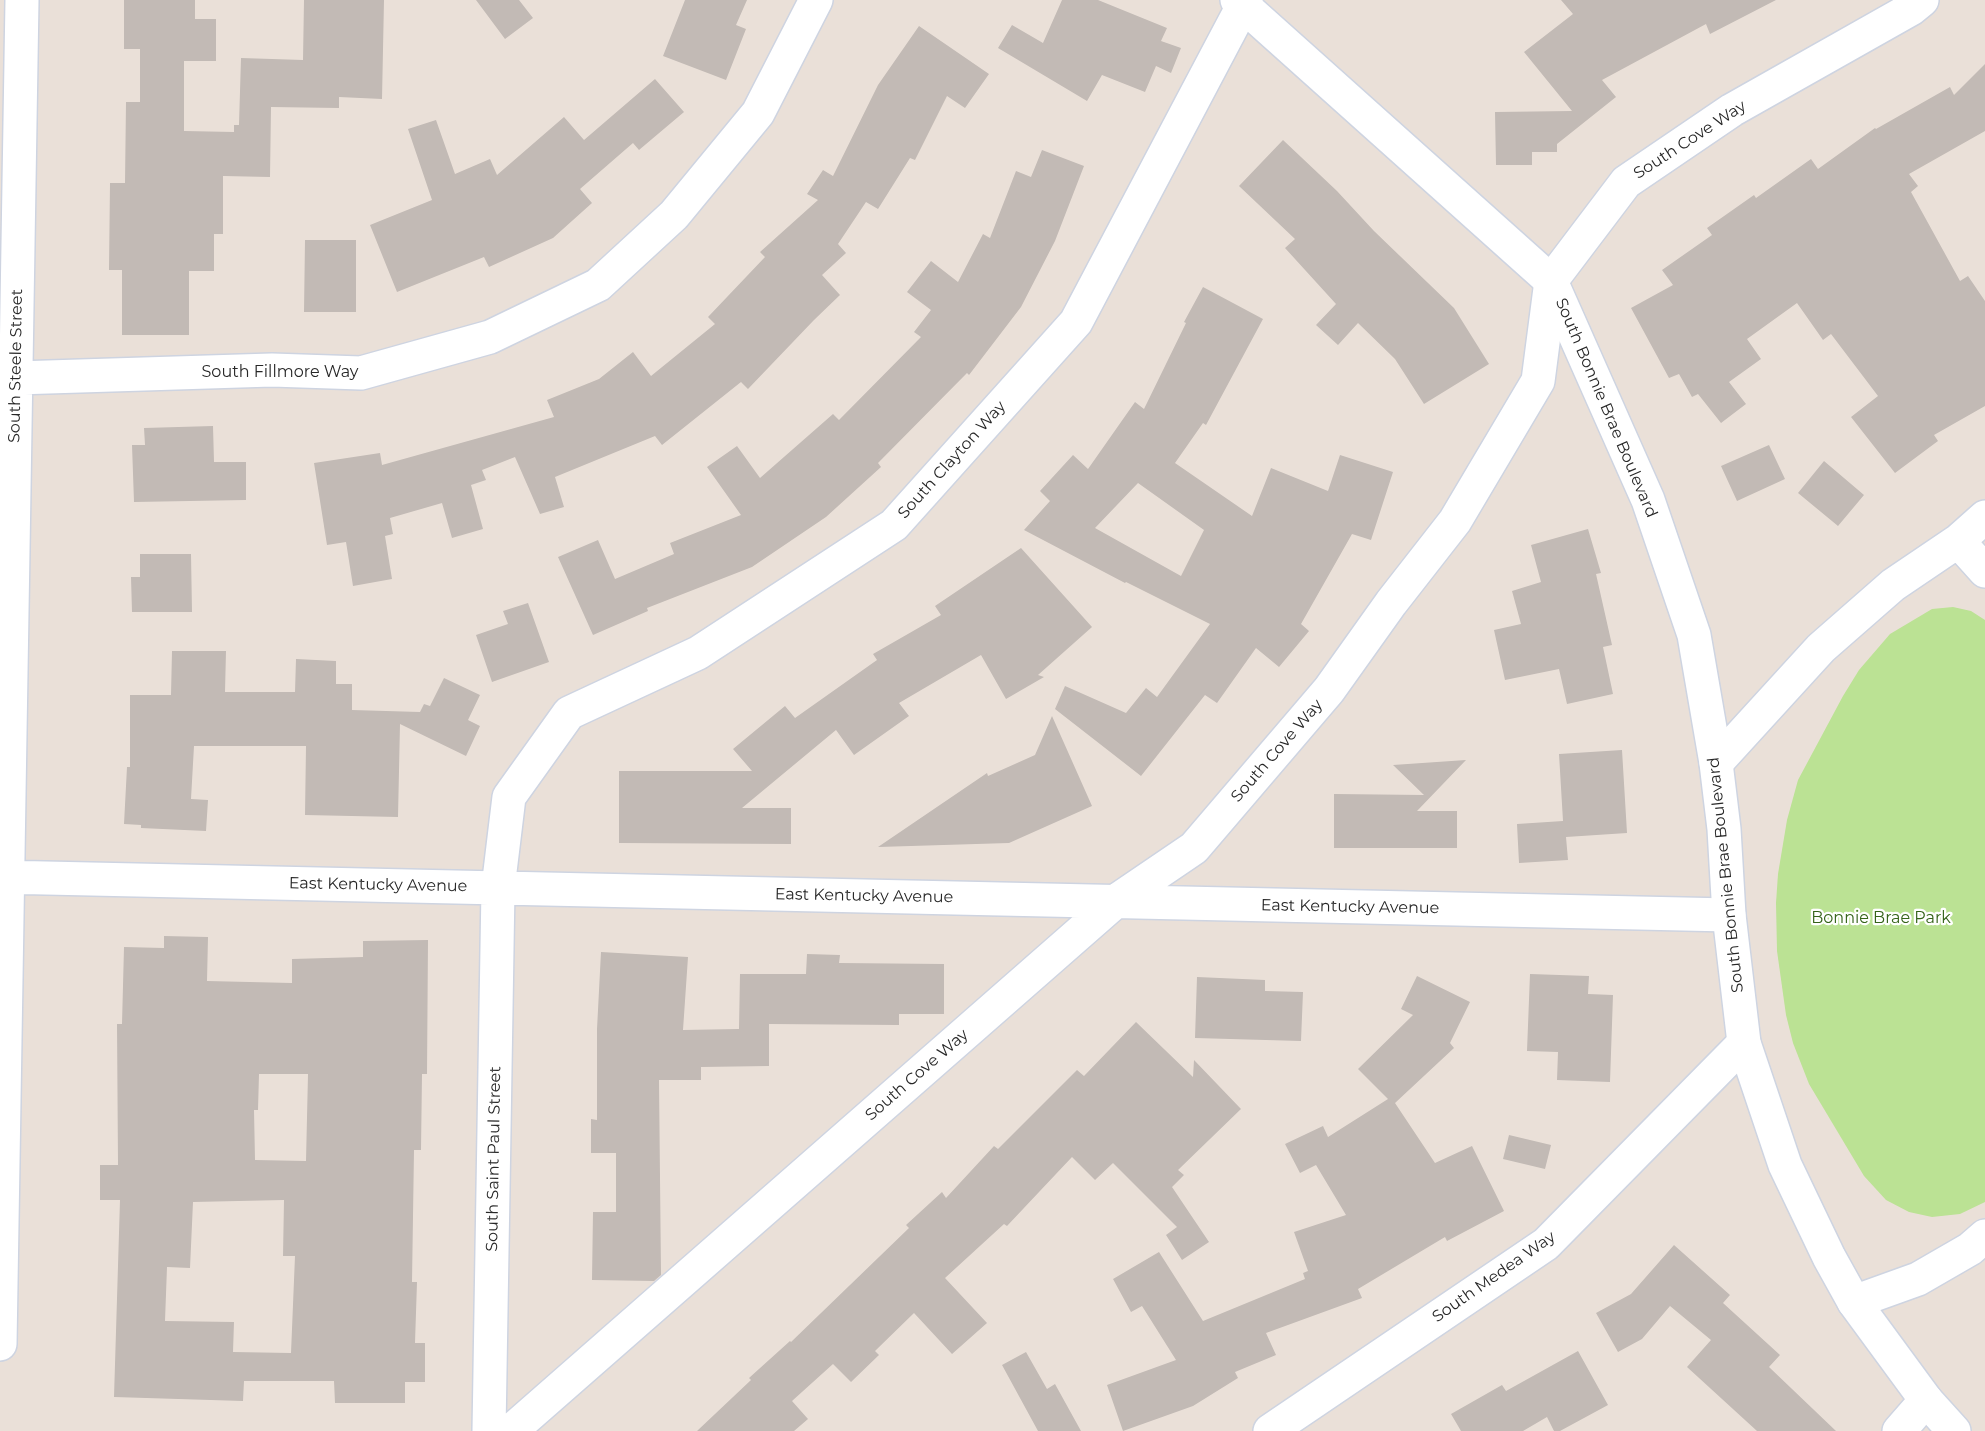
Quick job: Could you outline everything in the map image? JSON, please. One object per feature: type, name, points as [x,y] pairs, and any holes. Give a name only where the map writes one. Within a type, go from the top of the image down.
[{"type":"street","name":"South Steele Street","points":[[0,1344],[8,377],[22,0]]},
{"type":"street","name":"South Fillmore Way","points":[[8,377],[272,370],[361,373],[490,337],[598,285],[674,215],[758,113],[816,0]]},
{"type":"street","name":"South Cove Way","points":[[511,1431],[1116,901],[1194,848],[1329,690],[1455,521],[1538,381],[1551,281],[1626,182],[1732,110],[1902,15],[1922,0]]},
{"type":"street","name":"South Bonnie Brae Boulevard","points":[[1242,2],[1551,281],[1648,500],[1694,635],[1716,763],[1724,829],[1729,915],[1744,1043],[1785,1165],[1829,1257],[1854,1302],[1926,1400],[1954,1431]]},
{"type":"street","name":"South Clayton Way","points":[[498,888],[509,797],[568,713],[698,653],[894,525],[1076,322],[1242,2]]},
{"type":"street","points":[[1716,763],[1821,648],[1893,585],[1958,541],[1985,517]]},
{"type":"street","points":[[1958,541],[1985,572]]},
{"type":"street","name":"East Kentucky Avenue","points":[[4,877],[1729,915]]},
{"type":"street","name":"South Saint Paul Street","points":[[489,1431],[498,888]]},
{"type":"street","name":"South Medea Way","points":[[1270,1431],[1546,1244],[1744,1043]]},
{"type":"street","points":[[1854,1302],[1918,1280],[1970,1249],[1985,1236]]},
{"type":"street","points":[[1899,1431],[1926,1400]]},
{"type":"green space","name":"Bonnie Brae Park","points":[[1953,607],[1971,611],[1985,620],[1985,1202],[1960,1214],[1932,1217],[1909,1212],[1886,1200],[1864,1176],[1809,1084],[1793,1043],[1786,1015],[1777,951],[1776,903],[1778,874],[1787,820],[1798,780],[1843,696],[1859,670],[1890,634],[1932,609]]},
{"type":"building","points":[[124,0],[195,0],[195,19],[216,19],[216,61],[184,61],[184,131],[234,132],[234,125],[239,125],[241,58],[303,60],[304,0],[384,0],[382,99],[339,97],[339,108],[271,107],[270,177],[223,176],[223,234],[214,234],[214,271],[189,271],[189,335],[122,335],[122,270],[109,270],[110,183],[125,183],[126,102],[140,102],[140,49],[124,49]]},
{"type":"building","points":[[476,0],[519,0],[533,18],[505,39]]},
{"type":"building","points":[[685,0],[747,0],[736,25],[746,29],[726,80],[663,56]]},
{"type":"building","points":[[1062,0],[1098,0],[1167,28],[1161,41],[1181,48],[1171,73],[1156,66],[1145,92],[1102,75],[1087,101],[998,48],[1012,25],[1043,43]]},
{"type":"building","points":[[1561,0],[1776,0],[1710,34],[1706,24],[1602,80],[1616,97],[1557,144],[1557,152],[1532,152],[1532,165],[1496,165],[1495,112],[1572,111],[1524,52],[1573,14]]},
{"type":"building","points":[[919,26],[989,74],[965,108],[947,96],[915,160],[910,158],[878,209],[866,202],[838,244],[846,253],[822,275],[840,295],[748,389],[741,382],[662,445],[655,436],[555,477],[564,507],[540,514],[515,457],[482,470],[486,480],[471,485],[483,529],[452,538],[442,503],[390,518],[393,534],[385,536],[392,579],[353,586],[346,542],[327,545],[314,463],[380,453],[382,465],[554,417],[547,400],[599,379],[633,352],[651,376],[715,324],[708,317],[765,257],[760,252],[818,200],[807,194],[823,170],[833,176],[878,85]]},
{"type":"building","points":[[1985,64],[1985,131],[1909,174],[1918,186],[1911,192],[1960,281],[1968,276],[1985,301],[1985,406],[1934,435],[1938,441],[1895,473],[1851,417],[1878,396],[1831,334],[1823,340],[1797,303],[1747,339],[1761,359],[1729,382],[1746,404],[1721,423],[1698,394],[1692,397],[1679,374],[1669,378],[1631,308],[1673,285],[1662,270],[1712,235],[1707,228],[1754,195],[1756,198],[1811,159],[1818,169],[1875,128],[1950,87],[1954,95]]},
{"type":"building","points":[[655,79],[684,112],[639,150],[633,143],[580,189],[592,203],[553,238],[489,267],[484,257],[397,292],[370,225],[432,200],[408,129],[436,120],[455,174],[490,159],[497,175],[564,117],[584,140]]},
{"type":"building","points":[[1283,140],[1454,308],[1489,364],[1424,404],[1395,359],[1358,323],[1338,345],[1316,325],[1336,304],[1285,248],[1295,239],[1239,186]]},
{"type":"building","points":[[1042,150],[1084,166],[1055,241],[1021,307],[969,375],[967,373],[878,463],[881,467],[826,517],[752,567],[647,608],[648,611],[593,635],[558,557],[598,540],[615,579],[674,554],[670,543],[741,515],[707,467],[737,446],[760,478],[833,414],[839,420],[921,337],[914,332],[931,310],[907,292],[931,261],[958,282],[983,234],[990,238],[1016,171],[1031,177]]},
{"type":"building","points":[[305,240],[356,240],[356,312],[304,312]]},
{"type":"building","points":[[1203,287],[1263,319],[1206,425],[1203,423],[1175,463],[1252,516],[1271,468],[1328,491],[1340,455],[1393,472],[1371,540],[1352,534],[1301,624],[1309,631],[1279,667],[1256,648],[1217,703],[1205,695],[1141,776],[1055,709],[1065,686],[1126,713],[1146,688],[1157,697],[1210,624],[1024,530],[1050,501],[1040,491],[1073,455],[1088,469],[1135,402],[1144,409],[1186,323],[1184,322]],"holes":[[[1138,483],[1204,530],[1181,576],[1095,528]]]},
{"type":"building","points":[[213,426],[214,462],[246,462],[246,500],[134,502],[132,445],[145,445],[144,428]]},
{"type":"building","points":[[1769,445],[1785,479],[1737,501],[1721,466]]},
{"type":"building","points":[[1824,461],[1864,495],[1838,526],[1798,493]]},
{"type":"building","points":[[1588,529],[1601,573],[1596,574],[1612,645],[1603,647],[1613,694],[1567,704],[1559,669],[1505,680],[1494,630],[1521,624],[1512,591],[1541,582],[1531,545]]},
{"type":"building","points":[[1021,548],[1092,627],[1038,675],[1044,677],[1006,699],[981,655],[899,703],[909,716],[854,755],[836,730],[742,808],[791,808],[791,844],[619,843],[619,771],[752,771],[733,749],[785,706],[795,718],[877,660],[873,654],[941,615],[935,606]]},
{"type":"building","points":[[140,554],[191,554],[192,612],[132,612],[131,577],[140,577]]},
{"type":"building","points":[[528,603],[549,662],[492,682],[476,635],[508,624],[503,611]]},
{"type":"building","points":[[172,651],[226,651],[225,692],[295,692],[296,659],[336,661],[336,684],[352,684],[352,710],[420,712],[424,704],[430,706],[444,678],[480,695],[468,720],[480,726],[466,756],[400,724],[398,817],[305,815],[306,746],[194,746],[191,799],[208,800],[206,831],[141,828],[141,825],[124,824],[127,767],[130,767],[130,695],[171,695]]},
{"type":"building","points":[[1052,716],[1092,806],[1009,843],[878,847],[987,773],[988,776],[1035,755]]},
{"type":"building","points":[[1622,750],[1627,833],[1566,837],[1568,860],[1519,863],[1517,824],[1563,821],[1559,754]]},
{"type":"building","points":[[1466,760],[1417,811],[1457,811],[1457,848],[1334,848],[1334,794],[1424,795],[1393,765]]},
{"type":"building","points":[[164,936],[208,937],[207,981],[292,983],[292,959],[363,957],[363,941],[428,940],[427,1074],[422,1074],[421,1150],[414,1150],[412,1282],[417,1282],[415,1343],[425,1343],[425,1382],[405,1382],[405,1403],[335,1403],[334,1381],[244,1381],[243,1401],[114,1397],[120,1200],[100,1200],[100,1165],[118,1165],[117,1024],[122,1024],[124,947],[164,948]],"holes":[[[259,1074],[308,1074],[306,1161],[255,1160],[254,1110],[258,1110]],[[284,1200],[283,1256],[295,1256],[291,1353],[233,1352],[234,1322],[165,1321],[167,1267],[190,1268],[193,1202]]]},
{"type":"building","points":[[601,952],[688,957],[683,1030],[739,1029],[740,974],[806,974],[807,954],[840,955],[839,963],[944,964],[944,1014],[899,1014],[899,1025],[769,1024],[769,1066],[701,1067],[701,1080],[659,1080],[661,1275],[654,1281],[592,1280],[593,1212],[616,1212],[616,1153],[591,1153],[591,1119],[597,1120],[597,1029]]},
{"type":"building","points":[[1530,974],[1589,976],[1588,994],[1613,995],[1610,1082],[1557,1080],[1558,1052],[1527,1051]]},
{"type":"building","points":[[1417,976],[1470,1002],[1450,1043],[1454,1048],[1395,1103],[1435,1163],[1472,1146],[1504,1211],[1447,1241],[1445,1237],[1358,1289],[1362,1298],[1266,1333],[1276,1355],[1235,1372],[1238,1378],[1193,1406],[1123,1431],[1107,1385],[1176,1360],[1142,1306],[1131,1312],[1113,1279],[1159,1252],[1203,1321],[1305,1279],[1303,1273],[1308,1271],[1294,1232],[1346,1215],[1316,1165],[1300,1173],[1285,1144],[1323,1126],[1328,1137],[1388,1099],[1358,1069],[1413,1015],[1401,1009]]},
{"type":"building","points":[[1197,977],[1265,980],[1265,991],[1303,992],[1301,1041],[1195,1038]]},
{"type":"building","points":[[1136,1022],[1193,1077],[1194,1060],[1241,1109],[1178,1170],[1184,1175],[1172,1187],[1209,1242],[1182,1260],[1166,1235],[1177,1227],[1113,1163],[1095,1180],[1072,1157],[1007,1226],[1004,1224],[945,1278],[987,1323],[952,1354],[914,1313],[875,1351],[879,1355],[851,1382],[833,1364],[792,1401],[808,1419],[794,1431],[697,1431],[751,1380],[749,1378],[791,1342],[909,1228],[906,1225],[942,1192],[946,1198],[994,1146],[998,1149],[1077,1070],[1084,1076]]},
{"type":"building","points":[[1509,1135],[1551,1145],[1545,1169],[1503,1159]]},
{"type":"building","points":[[1674,1245],[1730,1295],[1723,1303],[1780,1355],[1769,1367],[1836,1431],[1757,1431],[1687,1367],[1711,1340],[1670,1306],[1642,1339],[1618,1352],[1596,1313],[1631,1294]]},
{"type":"building","points":[[1578,1351],[1608,1405],[1560,1431],[1554,1431],[1547,1417],[1523,1431],[1461,1431],[1451,1414],[1502,1385],[1506,1391]]},
{"type":"building","points":[[1026,1352],[1047,1389],[1055,1384],[1081,1431],[1038,1431],[1002,1365]]}]
